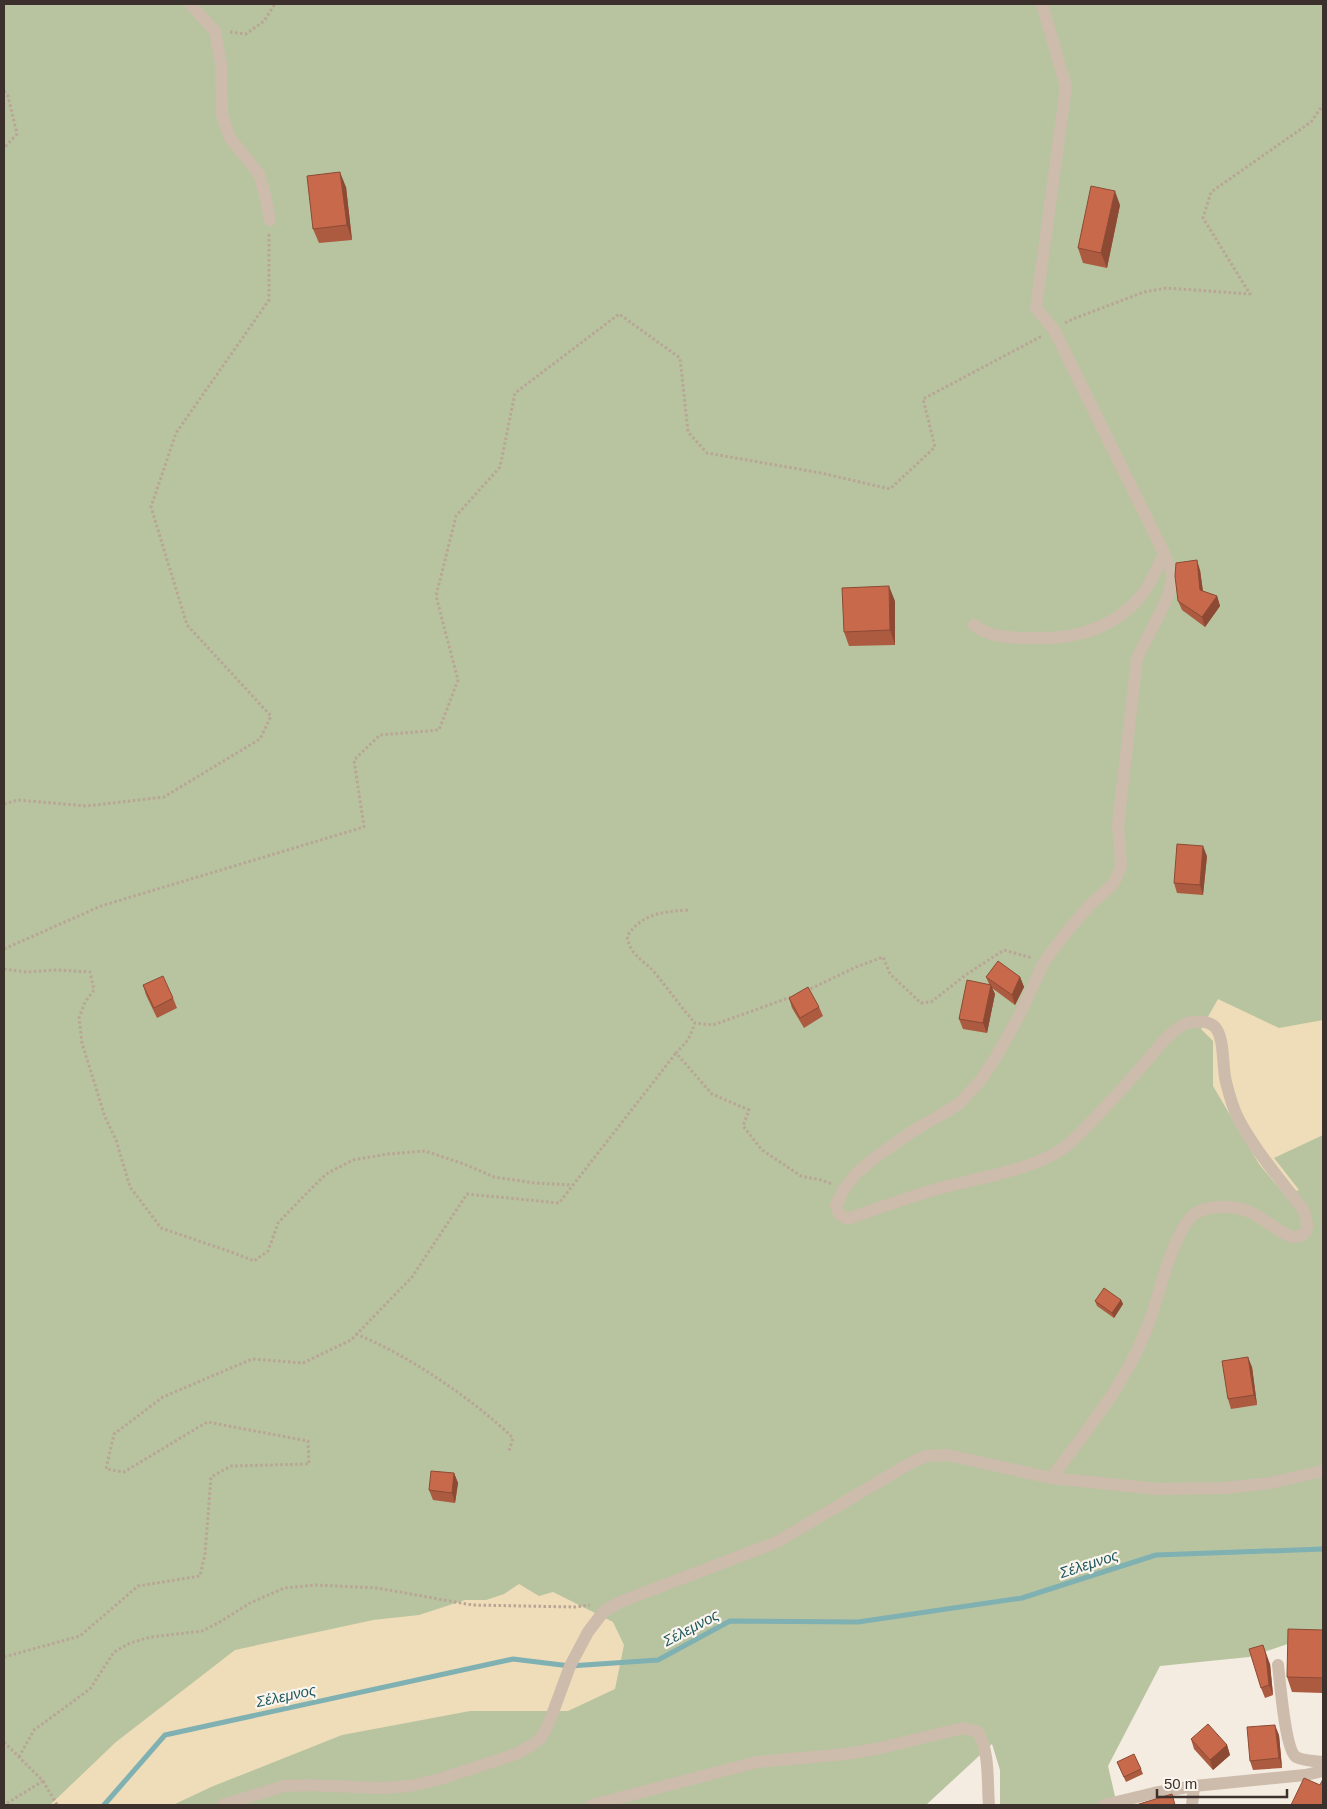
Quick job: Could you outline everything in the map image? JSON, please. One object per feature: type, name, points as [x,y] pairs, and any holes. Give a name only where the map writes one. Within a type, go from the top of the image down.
[{"type":"street","points":[[190,4],[215,30],[221,64],[222,115],[230,138],[259,174],[266,195],[270,220]]},
{"type":"street","points":[[1042,4],[1066,87],[1036,308],[1054,330],[1164,553],[1172,574],[1170,589],[1165,604],[1137,658],[1118,825],[1121,865],[1113,884],[1090,905],[1044,962],[1020,1014],[980,1082],[959,1104],[913,1131],[873,1159],[856,1174],[844,1189],[836,1205],[839,1214],[847,1219],[918,1194],[1024,1167],[1055,1153],[1070,1143],[1109,1104],[1170,1035],[1184,1024],[1197,1022],[1208,1023],[1215,1028],[1220,1037],[1226,1081],[1237,1116],[1247,1133],[1304,1210],[1308,1223],[1306,1231],[1299,1237],[1292,1237],[1249,1211],[1227,1206],[1211,1207],[1197,1212],[1186,1222],[1178,1236],[1151,1318],[1136,1356],[1116,1390],[1051,1478]]},
{"type":"street","points":[[974,625],[981,631],[988,633],[1020,638],[1050,638],[1092,631],[1115,619],[1136,601],[1148,586],[1164,553]]},
{"type":"street","points":[[222,1805],[284,1786],[381,1788],[410,1786],[440,1779],[516,1754],[541,1738],[549,1723],[577,1651],[588,1632],[604,1611],[620,1602],[777,1542],[907,1465],[926,1456],[947,1455],[1051,1478],[1158,1489],[1215,1488],[1270,1482],[1323,1471]]},
{"type":"street","points":[[1278,1665],[1283,1713],[1291,1750],[1300,1758],[1323,1762]]},
{"type":"street","points":[[592,1805],[757,1762],[846,1754],[876,1749],[944,1731],[963,1728],[978,1732],[983,1740],[986,1754],[989,1805]]},
{"type":"street","points":[[1104,1805],[1194,1786],[1305,1775],[1323,1771]]},
{"type":"street","points":[[1192,1805],[1194,1786]]},
{"type":"path","points":[[215,30],[246,34],[264,21],[275,4]]},
{"type":"path","points":[[4,91],[8,96],[17,134],[4,148]]},
{"type":"path","points":[[1073,319],[1144,292],[1166,288],[1250,294],[1203,218],[1211,192],[1311,122],[1323,105]]},
{"type":"path","points":[[4,804],[18,800],[86,806],[164,797],[260,739],[271,716],[187,625],[151,507],[176,433],[269,300],[270,220]]},
{"type":"path","points":[[4,949],[101,906],[364,827],[354,760],[380,735],[439,730],[458,680],[436,596],[456,516],[500,467],[515,393],[619,314],[680,358],[688,432],[707,454],[821,474],[890,489],[935,447],[923,399],[1054,330]]},
{"type":"path","points":[[688,910],[663,912],[643,919],[627,936],[628,944],[640,961],[654,971],[695,1024],[713,1025],[797,995]]},
{"type":"path","points":[[805,992],[856,967],[883,957],[890,974],[921,1003],[931,1002],[966,974],[1004,950],[1044,962]]},
{"type":"path","points":[[4,969],[26,972],[57,970],[90,972],[94,990],[85,1002],[79,1018],[82,1043],[105,1117],[116,1140],[130,1188],[161,1228],[254,1261],[268,1251],[278,1223],[326,1174],[353,1160],[388,1154],[425,1151],[464,1164],[494,1177],[534,1183],[573,1185]]},
{"type":"path","points":[[4,1657],[80,1636],[138,1586],[200,1576],[205,1554],[211,1477],[231,1466],[309,1464],[308,1441],[207,1422],[124,1472],[106,1469],[114,1434],[163,1397],[252,1359],[303,1363],[351,1340],[412,1277],[467,1194],[559,1203],[688,1040],[695,1024]]},
{"type":"path","points":[[676,1053],[712,1094],[749,1110],[743,1126],[762,1150],[802,1176],[821,1180],[844,1189]]},
{"type":"path","points":[[356,1334],[374,1342],[434,1377],[500,1425],[513,1438],[509,1451]]},
{"type":"path","points":[[19,1757],[34,1730],[90,1689],[114,1652],[130,1643],[151,1636],[202,1631],[250,1603],[284,1588],[316,1585],[377,1588],[472,1605],[575,1607],[593,1605]]},
{"type":"path","points":[[4,1742],[43,1781],[57,1805]]},
{"type":"path","points":[[4,1805],[43,1781]]},
{"type":"green space","points":[[4,4],[1323,4],[1323,1632],[1249,1657],[1160,1666],[1108,1766],[1117,1805],[1000,1805],[1000,1770],[992,1744],[926,1805],[4,1805]]},
{"type":"sand","points":[[1218,999],[1279,1028],[1323,1020],[1323,1135],[1274,1158],[1299,1190],[1284,1194],[1259,1164],[1213,1086],[1213,1041],[1201,1029]]},
{"type":"sand","points":[[519,1584],[539,1596],[553,1592],[613,1622],[624,1645],[615,1689],[568,1711],[470,1711],[342,1735],[211,1787],[173,1805],[50,1805],[116,1742],[235,1650],[373,1620],[419,1615],[465,1600],[486,1600],[504,1594]]},
{"type":"building","points":[[340,172],[347,225],[313,229],[307,176]]},
{"type":"building","points":[[1091,186],[1115,191],[1101,253],[1078,248]]},
{"type":"building","points":[[1197,560],[1200,590],[1217,596],[1202,617],[1178,601],[1175,576],[1176,563]]},
{"type":"building","points":[[889,586],[890,630],[844,632],[842,588]]},
{"type":"building","points":[[1177,844],[1203,846],[1200,885],[1174,883]]},
{"type":"building","points":[[998,961],[1020,977],[1012,995],[986,977]]},
{"type":"building","points":[[163,976],[173,998],[154,1008],[143,985]]},
{"type":"building","points":[[967,980],[991,985],[983,1023],[959,1019]]},
{"type":"building","points":[[808,987],[819,1007],[800,1018],[789,998]]},
{"type":"building","points":[[1104,1288],[1121,1300],[1112,1313],[1095,1301]]},
{"type":"building","points":[[1248,1357],[1254,1395],[1228,1399],[1222,1361]]},
{"type":"building","points":[[431,1471],[454,1473],[452,1493],[429,1490]]},
{"type":"building","points":[[1288,1629],[1323,1630],[1323,1678],[1287,1677]]},
{"type":"building","points":[[1263,1645],[1269,1685],[1261,1688],[1249,1649]]},
{"type":"building","points":[[1208,1724],[1227,1745],[1210,1760],[1191,1739]]},
{"type":"building","points":[[1275,1725],[1279,1758],[1250,1761],[1247,1727]]},
{"type":"building","points":[[1134,1754],[1141,1769],[1124,1777],[1117,1762]]},
{"type":"building","points":[[1304,1778],[1320,1785],[1323,1779],[1323,1805],[1291,1805]]},
{"type":"building","points":[[1172,1794],[1175,1805],[1136,1805]]},
{"type":"waterway","name":"Σέλεμνος","points":[[104,1805],[165,1735],[513,1659],[570,1666],[658,1660],[730,1621],[858,1622],[1022,1598],[1156,1555],[1323,1549]]}]
